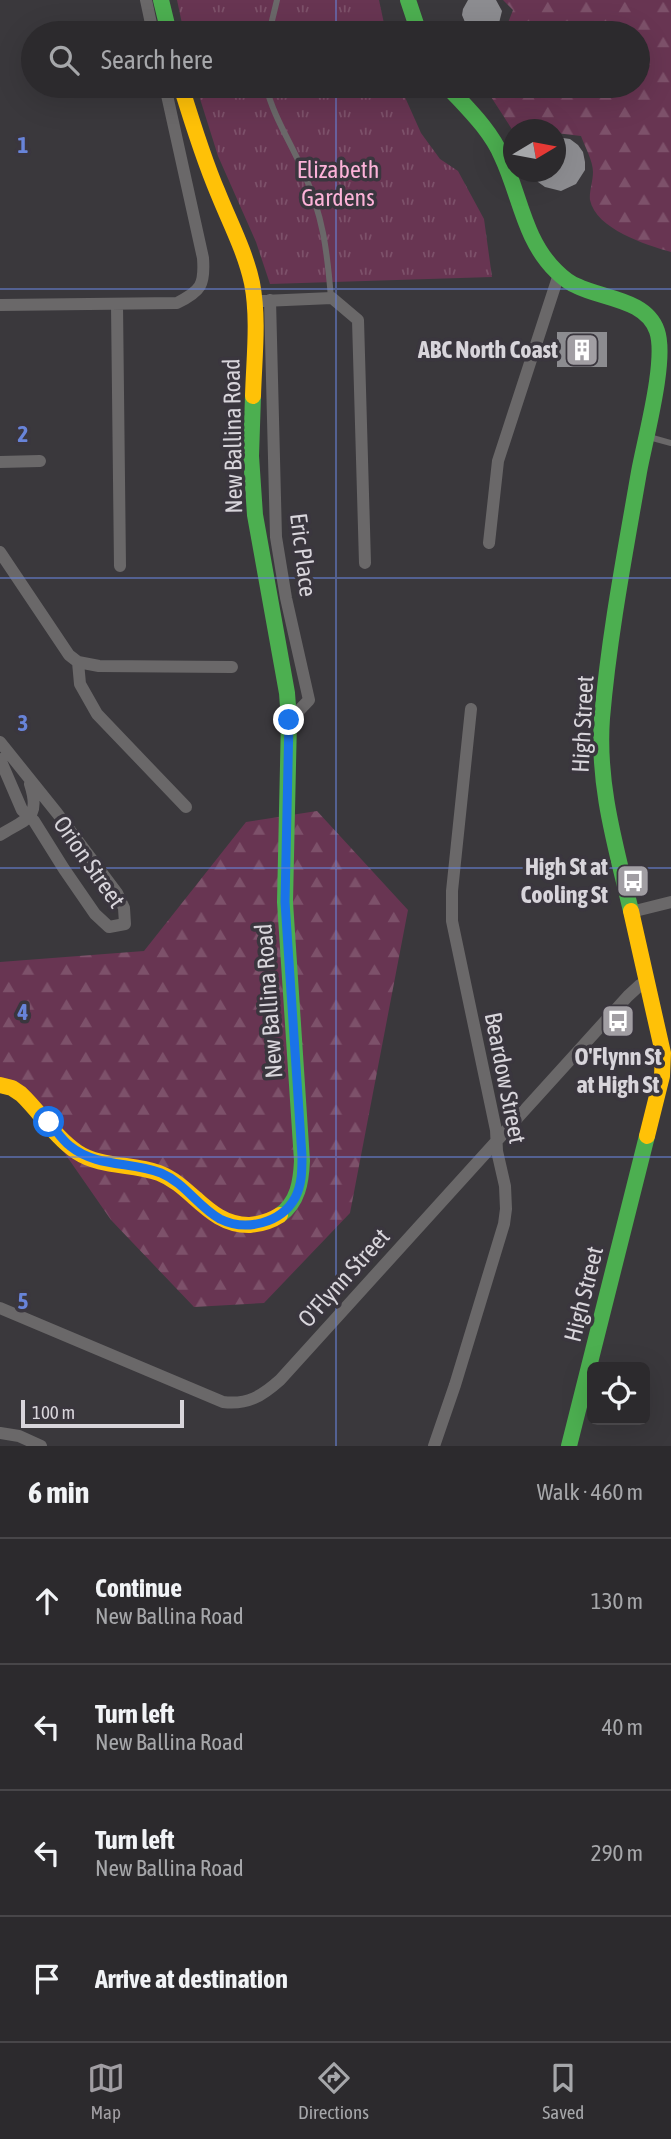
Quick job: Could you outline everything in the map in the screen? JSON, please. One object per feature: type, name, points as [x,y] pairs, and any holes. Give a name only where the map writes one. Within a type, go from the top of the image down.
[{"type":"street","points":[[146,0],[150,21]]},
{"type":"street","points":[[161,0],[166,21]]},
{"type":"street","points":[[408,0],[415,21]]},
{"type":"street","points":[[0,305],[177,303],[194,294],[203,282],[203,258],[168,98]]},
{"type":"street","name":"New Ballina Road","points":[[0,1085],[21,1094],[34,1105],[75,1150],[99,1161],[161,1173],[177,1181],[220,1218],[236,1224],[254,1225],[270,1220],[286,1210],[296,1196],[302,1177],[302,1156],[285,902],[289,721],[287,693],[254,505],[251,456],[262,301],[217,191],[185,98]]},
{"type":"street","name":"High Street","points":[[458,98],[486,128],[503,157],[532,236],[543,257],[559,274],[576,286],[643,311],[664,337],[621,571],[602,707],[601,778],[663,1053],[662,1076],[569,1446]]},
{"type":"street","points":[[489,543],[498,461],[559,274]]},
{"type":"street","points":[[262,301],[331,298],[358,320],[365,563]]},
{"type":"street","name":"Eric Place","points":[[262,301],[276,537],[286,598],[309,700],[289,721]]},
{"type":"street","points":[[117,305],[120,566]]},
{"type":"street","points":[[0,462],[40,461]]},
{"type":"street","points":[[0,552],[61,647],[78,662],[100,666],[232,667]]},
{"type":"street","points":[[78,662],[80,684],[97,714],[186,807]]},
{"type":"street","name":"Beardow Street","points":[[434,1446],[463,1359],[506,1209],[496,1130],[452,921],[452,891],[471,709]]},
{"type":"street","name":"Orion Street","points":[[0,742],[58,813],[117,893],[124,908],[125,923],[109,927],[95,914],[30,816],[22,810],[0,759]]},
{"type":"street","points":[[0,835],[35,810],[35,800],[28,778]]},
{"type":"street","points":[[631,912],[671,902]]},
{"type":"street","name":"O'Flynn Street","points":[[0,1308],[213,1398],[232,1403],[258,1398],[280,1380],[628,996],[647,982]]},
{"type":"street","points":[[0,1433],[19,1436],[41,1446]]},
{"type":"lane","points":[[272,21],[277,0]]},
{"type":"lane","points":[[270,98],[319,211],[331,298]]},
{"type":"lane","points":[[646,436],[671,443]]},
{"type":"green space","points":[[177,0],[379,0],[383,21],[181,21]]},
{"type":"green space","points":[[503,0],[671,0],[671,252],[623,234],[594,210],[590,200],[593,168],[581,136],[566,134],[566,119],[505,119],[492,98],[650,98],[650,21],[509,21],[513,10]]},
{"type":"green space","name":"Elizabeth Gardens","points":[[200,98],[405,98],[421,133],[440,159],[458,171],[484,219],[492,277],[270,284],[256,242],[218,156]]},
{"type":"green space","points":[[317,811],[408,910],[350,1213],[264,1303],[194,1307],[111,1220],[27,1099],[0,1091],[0,962],[144,951],[246,822]]},
{"type":"building","points":[[468,0],[496,0],[502,11],[500,21],[464,21],[463,9]]},
{"type":"building","points":[[566,138],[570,139],[583,152],[585,170],[576,184],[561,191],[545,187],[538,182],[566,182]]},
{"type":"building","name":"ABC North Coast","points":[[557,332],[607,332],[607,367],[557,367]]},
{"type":"traffic: fast","points":[[161,0],[166,21]]},
{"type":"traffic: fast","points":[[408,0],[415,21]]},
{"type":"traffic: fast","points":[[458,98],[497,147],[524,217],[545,259],[571,283],[623,301],[644,312],[657,331],[657,380],[618,595],[602,718],[605,792],[631,911]]},
{"type":"traffic: fast","points":[[253,396],[251,456],[255,515],[287,693],[289,720],[285,902],[302,1161],[297,1191],[291,1204],[280,1215]]},
{"type":"traffic: fast","points":[[569,1446],[647,1136]]},
{"type":"traffic: slow","points":[[185,98],[252,283],[256,325],[253,396]]},
{"type":"traffic: slow","points":[[631,911],[663,1053],[662,1076],[647,1136]]},
{"type":"traffic: slow","points":[[0,1085],[21,1094],[62,1139],[86,1157],[159,1173],[182,1187],[212,1212],[236,1224],[258,1224],[280,1215]]},
{"type":"place","name":"ABC North Coast","points":[[582,350]]},
{"type":"place","name":"High St at Cooling St","points":[[633,881]]},
{"type":"place","name":"O'Flynn St at High St","points":[[618,1021]]},
{"type":"route","points":[[49,1122],[68,1145],[86,1157],[161,1173],[177,1181],[220,1218],[236,1224],[254,1225],[270,1220],[286,1210],[296,1196],[302,1177],[302,1156],[285,902],[289,720]]}]
